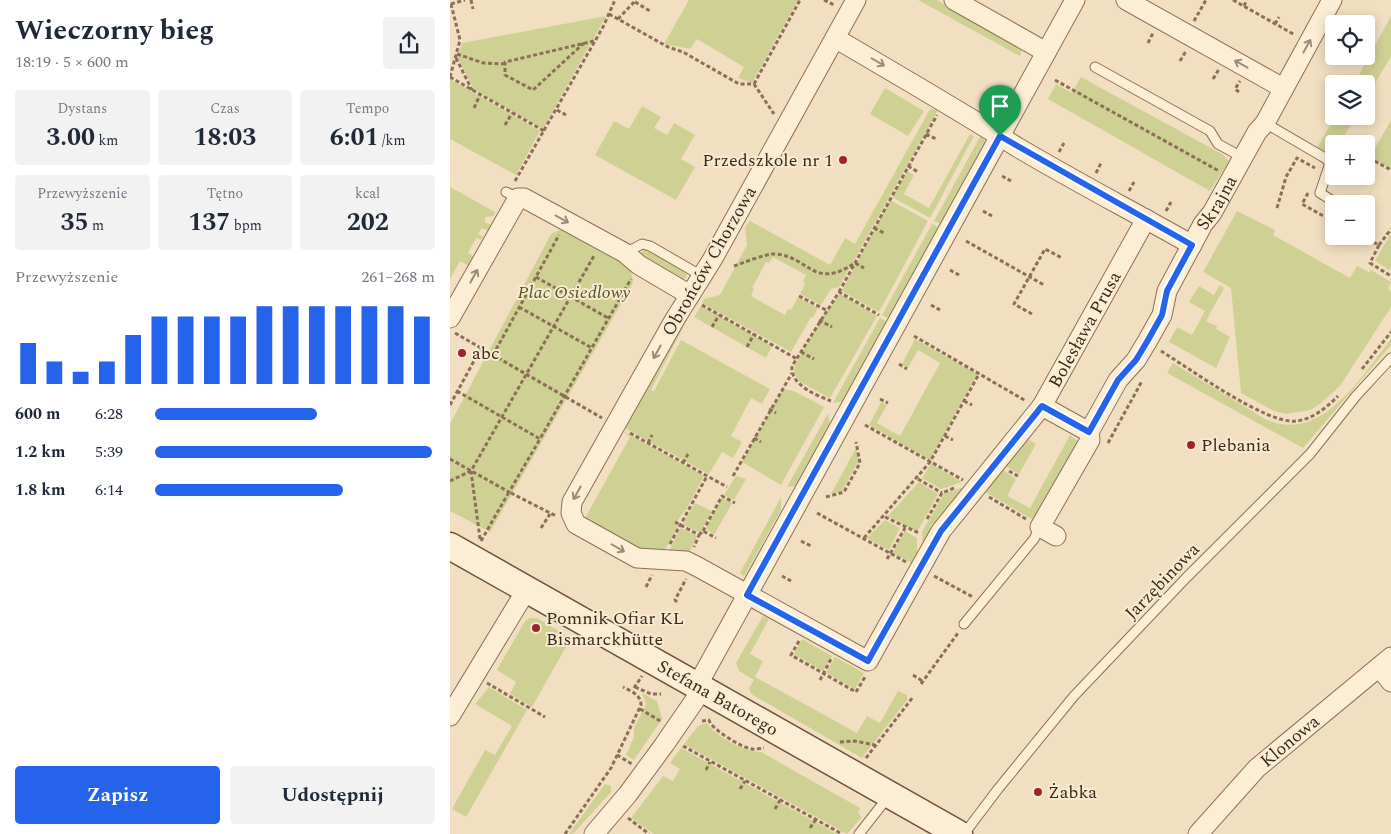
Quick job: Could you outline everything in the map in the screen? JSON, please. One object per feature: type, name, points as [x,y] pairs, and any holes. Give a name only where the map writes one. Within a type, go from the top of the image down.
[{"type":"street","name":"Obrońców Chorzowa","points":[[747,595],[686,561],[637,558],[576,524],[571,513],[572,502],[616,425],[695,299],[702,276],[856,0]]},
{"type":"street","points":[[954,0],[1046,52]]},
{"type":"street","points":[[594,834],[623,800],[695,700],[698,686],[747,595],[1075,0]]},
{"type":"street","points":[[1126,0],[1283,88]]},
{"type":"street","name":"Skrajna","points":[[1043,529],[1090,440],[1089,432],[1118,380],[1136,360],[1157,324],[1162,315],[1167,291],[1242,158],[1265,122],[1332,0]]},
{"type":"street","points":[[835,38],[932,93],[949,106],[1000,136],[1192,245]]},
{"type":"street","points":[[450,318],[513,190],[524,198],[625,253],[639,265],[695,299]]},
{"type":"street","name":"Bolesława Prusa","points":[[868,666],[924,571],[941,531],[1037,406],[1146,219]]},
{"type":"street","points":[[1037,406],[1089,432]]},
{"type":"street","name":"Stefana Batorego","points":[[450,546],[959,834]]},
{"type":"street","points":[[450,716],[528,589]]},
{"type":"street","points":[[747,595],[868,666]]},
{"type":"street","points":[[1385,662],[1391,682]]},
{"type":"street","name":"Klonowa","points":[[1202,833],[1256,768],[1385,662]]},
{"type":"lane","points":[[1096,67],[1210,131],[1218,144],[1242,158]]},
{"type":"lane","points":[[1265,122],[1325,158],[1330,163],[1320,192],[1325,195]]},
{"type":"lane","points":[[625,253],[642,244],[650,246],[702,276]]},
{"type":"lane","name":"Jarzębinowa","points":[[964,834],[1074,696],[1186,578],[1310,454],[1356,396],[1391,358]]},
{"type":"lane","points":[[964,624],[1043,529]]},
{"type":"lane","points":[[859,834],[890,794]]},
{"type":"path","points":[[465,0],[450,4],[460,40],[450,77],[544,131]]},
{"type":"path","points":[[471,0],[473,9]]},
{"type":"path","points":[[513,190],[595,41],[615,0]]},
{"type":"path","points":[[609,14],[668,47],[683,52],[739,84],[754,84],[800,0]]},
{"type":"path","points":[[1190,28],[1206,0]]},
{"type":"path","points":[[1233,0],[1300,38]]},
{"type":"path","points":[[1244,6],[1247,0]]},
{"type":"path","points":[[618,19],[636,1],[650,11]]},
{"type":"path","points":[[1275,24],[1279,17]]},
{"type":"path","points":[[456,56],[483,63],[504,64],[595,41]]},
{"type":"path","points":[[504,64],[506,75],[533,90],[584,43]]},
{"type":"path","points":[[456,56],[472,90]]},
{"type":"path","points":[[1055,80],[1224,174]]},
{"type":"path","points":[[474,108],[480,95]]},
{"type":"path","points":[[557,110],[566,115]]},
{"type":"path","points":[[831,401],[798,383],[792,373],[792,366],[819,320],[839,292],[939,112]]},
{"type":"path","points":[[506,125],[512,113]]},
{"type":"path","points":[[926,134],[936,140]]},
{"type":"path","points":[[1277,208],[1286,177],[1296,158],[1316,169]]},
{"type":"path","points":[[1375,161],[1391,170]]},
{"type":"path","points":[[1094,178],[1101,163]]},
{"type":"path","points":[[908,166],[918,172]]},
{"type":"path","points":[[1002,176],[1011,181]]},
{"type":"path","points":[[1126,196],[1134,182]]},
{"type":"path","points":[[983,211],[992,216]]},
{"type":"path","points":[[874,228],[884,233]]},
{"type":"path","points":[[1391,229],[1370,263],[1391,276]]},
{"type":"path","points":[[493,355],[561,231]]},
{"type":"path","points":[[966,241],[1044,285]]},
{"type":"path","points":[[1375,242],[1380,245]]},
{"type":"path","points":[[1032,314],[1014,304],[1029,276],[1045,248],[1062,258]]},
{"type":"path","points":[[450,480],[471,471],[597,252]]},
{"type":"path","points":[[734,266],[773,253],[794,260],[818,274],[838,271],[855,263]]},
{"type":"path","points":[[855,263],[864,268]]},
{"type":"path","points":[[950,270],[959,275]]},
{"type":"path","points":[[450,460],[509,492],[634,272]]},
{"type":"path","points":[[536,277],[608,318]]},
{"type":"path","points":[[839,292],[880,315]]},
{"type":"path","points":[[799,296],[826,310]]},
{"type":"path","points":[[695,299],[797,359]]},
{"type":"path","points":[[931,305],[940,310]]},
{"type":"path","points":[[520,307],[592,348]]},
{"type":"path","points":[[712,327],[720,315]]},
{"type":"path","points":[[819,320],[832,327]]},
{"type":"path","points":[[450,330],[727,487]]},
{"type":"path","points":[[1358,374],[1391,332]]},
{"type":"path","points":[[747,347],[754,334]]},
{"type":"path","points":[[914,336],[1037,406]]},
{"type":"path","points":[[450,405],[481,348]]},
{"type":"path","points":[[1156,356],[1159,349],[1240,399],[1280,420],[1296,421],[1307,419],[1317,414],[1341,394]]},
{"type":"path","points":[[801,352],[814,359]]},
{"type":"path","points":[[899,364],[907,368]]},
{"type":"path","points":[[733,476],[769,409],[792,373]]},
{"type":"path","points":[[864,538],[918,479],[930,462],[979,374]]},
{"type":"path","points":[[1108,444],[1144,378]]},
{"type":"path","points":[[457,391],[540,439]]},
{"type":"path","points":[[880,399],[888,403]]},
{"type":"path","points":[[964,401],[972,405]]},
{"type":"path","points":[[769,409],[776,414]]},
{"type":"path","points":[[865,426],[967,482],[942,493],[918,535],[884,517]]},
{"type":"path","points":[[648,443],[652,435]]},
{"type":"path","points":[[945,436],[953,440]]},
{"type":"path","points":[[754,438],[761,442]]},
{"type":"path","points":[[826,497],[846,492],[862,464],[856,442]]},
{"type":"path","points":[[683,462],[688,454]]},
{"type":"path","points":[[471,471],[481,542]]},
{"type":"path","points":[[666,552],[707,476]]},
{"type":"path","points":[[918,479],[942,493]]},
{"type":"path","points":[[982,492],[1043,529]]},
{"type":"path","points":[[690,554],[722,496],[735,503]]},
{"type":"path","points":[[817,513],[981,603]]},
{"type":"path","points":[[541,528],[550,514]]},
{"type":"path","points":[[675,522],[700,535]]},
{"type":"path","points":[[887,558],[905,528]]},
{"type":"path","points":[[703,531],[716,538]]},
{"type":"path","points":[[801,541],[811,546]]},
{"type":"path","points":[[646,587],[656,570]]},
{"type":"path","points":[[782,576],[791,581]]},
{"type":"path","points":[[677,602],[675,600],[686,579]]},
{"type":"path","points":[[913,675],[922,683],[964,624]]},
{"type":"path","points":[[802,636],[791,656],[856,692],[868,666]]},
{"type":"path","points":[[820,680],[834,654]]},
{"type":"path","points":[[632,691],[641,678]]},
{"type":"path","points":[[487,683],[545,717]]},
{"type":"path","points":[[565,834],[611,768],[640,709],[641,702],[632,691],[623,687]]},
{"type":"path","points":[[635,687],[650,694],[661,694]]},
{"type":"path","points":[[863,762],[913,697]]},
{"type":"path","points":[[640,709],[661,721]]},
{"type":"path","points":[[709,720],[713,728],[743,746],[751,749],[765,748]]},
{"type":"path","points":[[833,745],[850,740],[876,745]]},
{"type":"path","points":[[680,744],[842,834]]},
{"type":"path","points":[[617,755],[635,765]]},
{"type":"path","points":[[706,770],[710,762]]},
{"type":"path","points":[[740,790],[745,781]]},
{"type":"path","points":[[775,809],[780,800]]},
{"type":"path","points":[[628,818],[649,834]]},
{"type":"path","points":[[810,828],[816,819]]},
{"type":"green space","points":[[689,0],[798,0],[752,83],[738,78],[744,67],[697,39],[690,49],[664,44]]},
{"type":"green space","points":[[918,0],[937,0],[1023,48],[1020,56]]},
{"type":"green space","points":[[606,16],[543,129],[474,89],[457,57],[462,43]]},
{"type":"green space","points":[[1391,16],[1391,56],[1375,84],[1375,75],[1359,75],[1364,65],[1375,65],[1375,45]]},
{"type":"green space","points":[[1081,77],[1222,154],[1229,161],[1210,191],[1048,99],[1056,84],[1072,93]]},
{"type":"green space","points":[[450,79],[540,131],[516,175],[450,139]]},
{"type":"green space","points":[[885,88],[924,111],[908,136],[870,114]]},
{"type":"green space","points":[[642,106],[661,117],[654,128],[667,135],[674,123],[695,135],[681,159],[695,167],[676,200],[595,155],[614,121],[629,129]]},
{"type":"green space","points":[[930,109],[938,110],[839,287],[831,289],[821,305],[800,294],[805,284],[803,282],[806,275],[773,257],[769,263],[766,262],[752,288],[754,289],[751,296],[785,315],[788,309],[791,310],[798,297],[818,308],[791,352],[702,303],[704,299],[720,295],[747,245],[745,227],[750,221],[830,265],[845,238],[855,244]]},
{"type":"green space","points":[[1391,120],[1391,169],[1375,160],[1375,148]]},
{"type":"green space","points":[[1330,125],[1351,125],[1345,135],[1325,135],[1325,151],[1323,152],[1317,148]]},
{"type":"green space","points":[[982,133],[986,144],[942,225],[934,221]]},
{"type":"green space","points":[[970,134],[974,136],[930,218],[892,197],[907,171],[914,175],[904,194],[929,208]]},
{"type":"green space","points":[[450,187],[495,212],[494,216],[485,217],[485,222],[491,225],[488,231],[482,228],[478,234],[483,237],[481,240],[476,238],[468,253],[476,258],[471,267],[460,261],[450,279]]},
{"type":"green space","points":[[890,200],[928,221],[879,312],[842,291]]},
{"type":"green space","points":[[1237,211],[1275,230],[1273,235],[1350,278],[1357,266],[1369,272],[1371,270],[1391,282],[1388,289],[1391,291],[1391,307],[1340,386],[1311,410],[1286,414],[1274,411],[1241,393],[1231,288],[1203,272]]},
{"type":"green space","points":[[932,224],[940,228],[890,319],[882,315]]},
{"type":"green space","name":"Plac Osiedlowy","points":[[562,229],[631,268],[633,283],[490,532],[450,511],[450,424],[551,234]]},
{"type":"green space","points":[[1391,233],[1391,271],[1375,261]]},
{"type":"green space","points":[[644,250],[649,250],[685,270],[687,275],[683,282],[639,254]]},
{"type":"green space","points":[[1220,285],[1224,288],[1206,321],[1217,326],[1216,329],[1230,337],[1216,368],[1169,342],[1177,327],[1192,335],[1205,311],[1189,302],[1199,286],[1214,295]]},
{"type":"green space","points":[[840,294],[877,316],[830,398],[800,382],[794,373],[795,365],[821,319]]},
{"type":"green space","points":[[701,306],[772,346],[766,358],[694,317]]},
{"type":"green space","points":[[691,312],[651,390],[654,391],[681,340],[770,389],[762,404],[751,398],[731,436],[742,442],[733,458],[722,452],[709,474],[623,427],[685,318]]},
{"type":"green space","points":[[880,318],[889,323],[845,401],[833,403]]},
{"type":"green space","points":[[915,339],[977,374],[930,460],[869,425],[881,402],[887,405],[877,423],[900,436],[940,363],[918,350],[908,368],[902,364]]},
{"type":"green space","points":[[1391,339],[1391,345],[1303,448],[1167,373],[1173,363],[1265,419],[1285,425],[1304,423],[1322,415],[1338,403],[1353,388]]},
{"type":"green space","points":[[783,389],[794,391],[824,407],[781,485],[742,462]]},
{"type":"green space","points":[[828,413],[830,426],[798,486],[787,487]]},
{"type":"green space","points":[[621,430],[704,476],[688,506],[675,524],[678,527],[663,553],[646,553],[584,520],[630,437]]},
{"type":"green space","points":[[1070,435],[1080,443],[1037,522],[985,492],[1003,470],[1016,479],[1007,496],[1030,508]]},
{"type":"green space","points":[[1028,439],[1036,444],[1019,474],[1006,466]]},
{"type":"green space","points":[[856,448],[859,460],[842,491],[831,494]]},
{"type":"green space","points":[[931,464],[962,482],[941,489],[922,478]]},
{"type":"green space","points":[[736,476],[746,479],[734,500],[724,495]]},
{"type":"green space","points":[[919,482],[938,494],[917,532],[888,516]]},
{"type":"green space","points":[[967,486],[937,526],[933,523],[930,527],[934,530],[923,548],[922,532],[944,494]]},
{"type":"green space","points":[[781,497],[781,510],[744,576],[740,573]]},
{"type":"green space","points":[[722,498],[732,503],[714,535],[706,528]]},
{"type":"green space","points":[[695,503],[712,511],[700,533],[683,524]]},
{"type":"green space","points":[[885,520],[900,528],[889,550],[867,538]]},
{"type":"green space","points":[[681,528],[697,536],[689,553],[669,551]]},
{"type":"green space","points":[[905,531],[917,538],[917,561],[915,565],[893,553]]},
{"type":"green space","points":[[763,616],[769,619],[750,654],[763,661],[755,677],[857,733],[867,716],[880,723],[898,691],[907,695],[907,700],[862,758],[751,694],[749,688],[754,680],[739,671],[736,663]]},
{"type":"green space","points":[[530,618],[537,618],[571,638],[532,707],[510,694],[516,682],[497,670],[525,621]]},
{"type":"green space","points":[[802,639],[832,656],[823,671],[794,654]]},
{"type":"green space","points":[[835,657],[864,673],[855,689],[826,673]]},
{"type":"green space","points":[[489,687],[527,710],[466,817],[452,809],[485,750],[495,755],[512,726],[475,704]]},
{"type":"green space","points":[[642,693],[657,701],[662,719],[634,760],[626,755],[634,737],[634,728],[646,704]]},
{"type":"green space","points":[[707,723],[716,733],[731,743],[748,750],[761,752],[860,808],[858,813],[862,817],[847,834],[684,744],[698,726]]},
{"type":"green space","points":[[681,748],[837,834],[654,834],[631,818],[663,776],[673,781],[680,769],[670,763]]},
{"type":"green space","points":[[605,784],[611,786],[611,792],[574,833],[569,834]]},
{"type":"place","name":"Przedszkole nr 1","points":[[843,160]]},
{"type":"place","name":"abc","points":[[462,353]]},
{"type":"place","name":"Plebania","points":[[1191,445]]},
{"type":"place","name":"Pomnik Ofiar KL Bismarckhütte","points":[[536,628]]},
{"type":"place","name":"Żabka","points":[[1038,792]]},
{"type":"route","points":[[1000,136],[1192,245],[1167,291],[1162,315],[1136,360],[1118,380],[1089,432],[1042,406],[941,531],[868,661],[747,595],[1000,136]]}]
